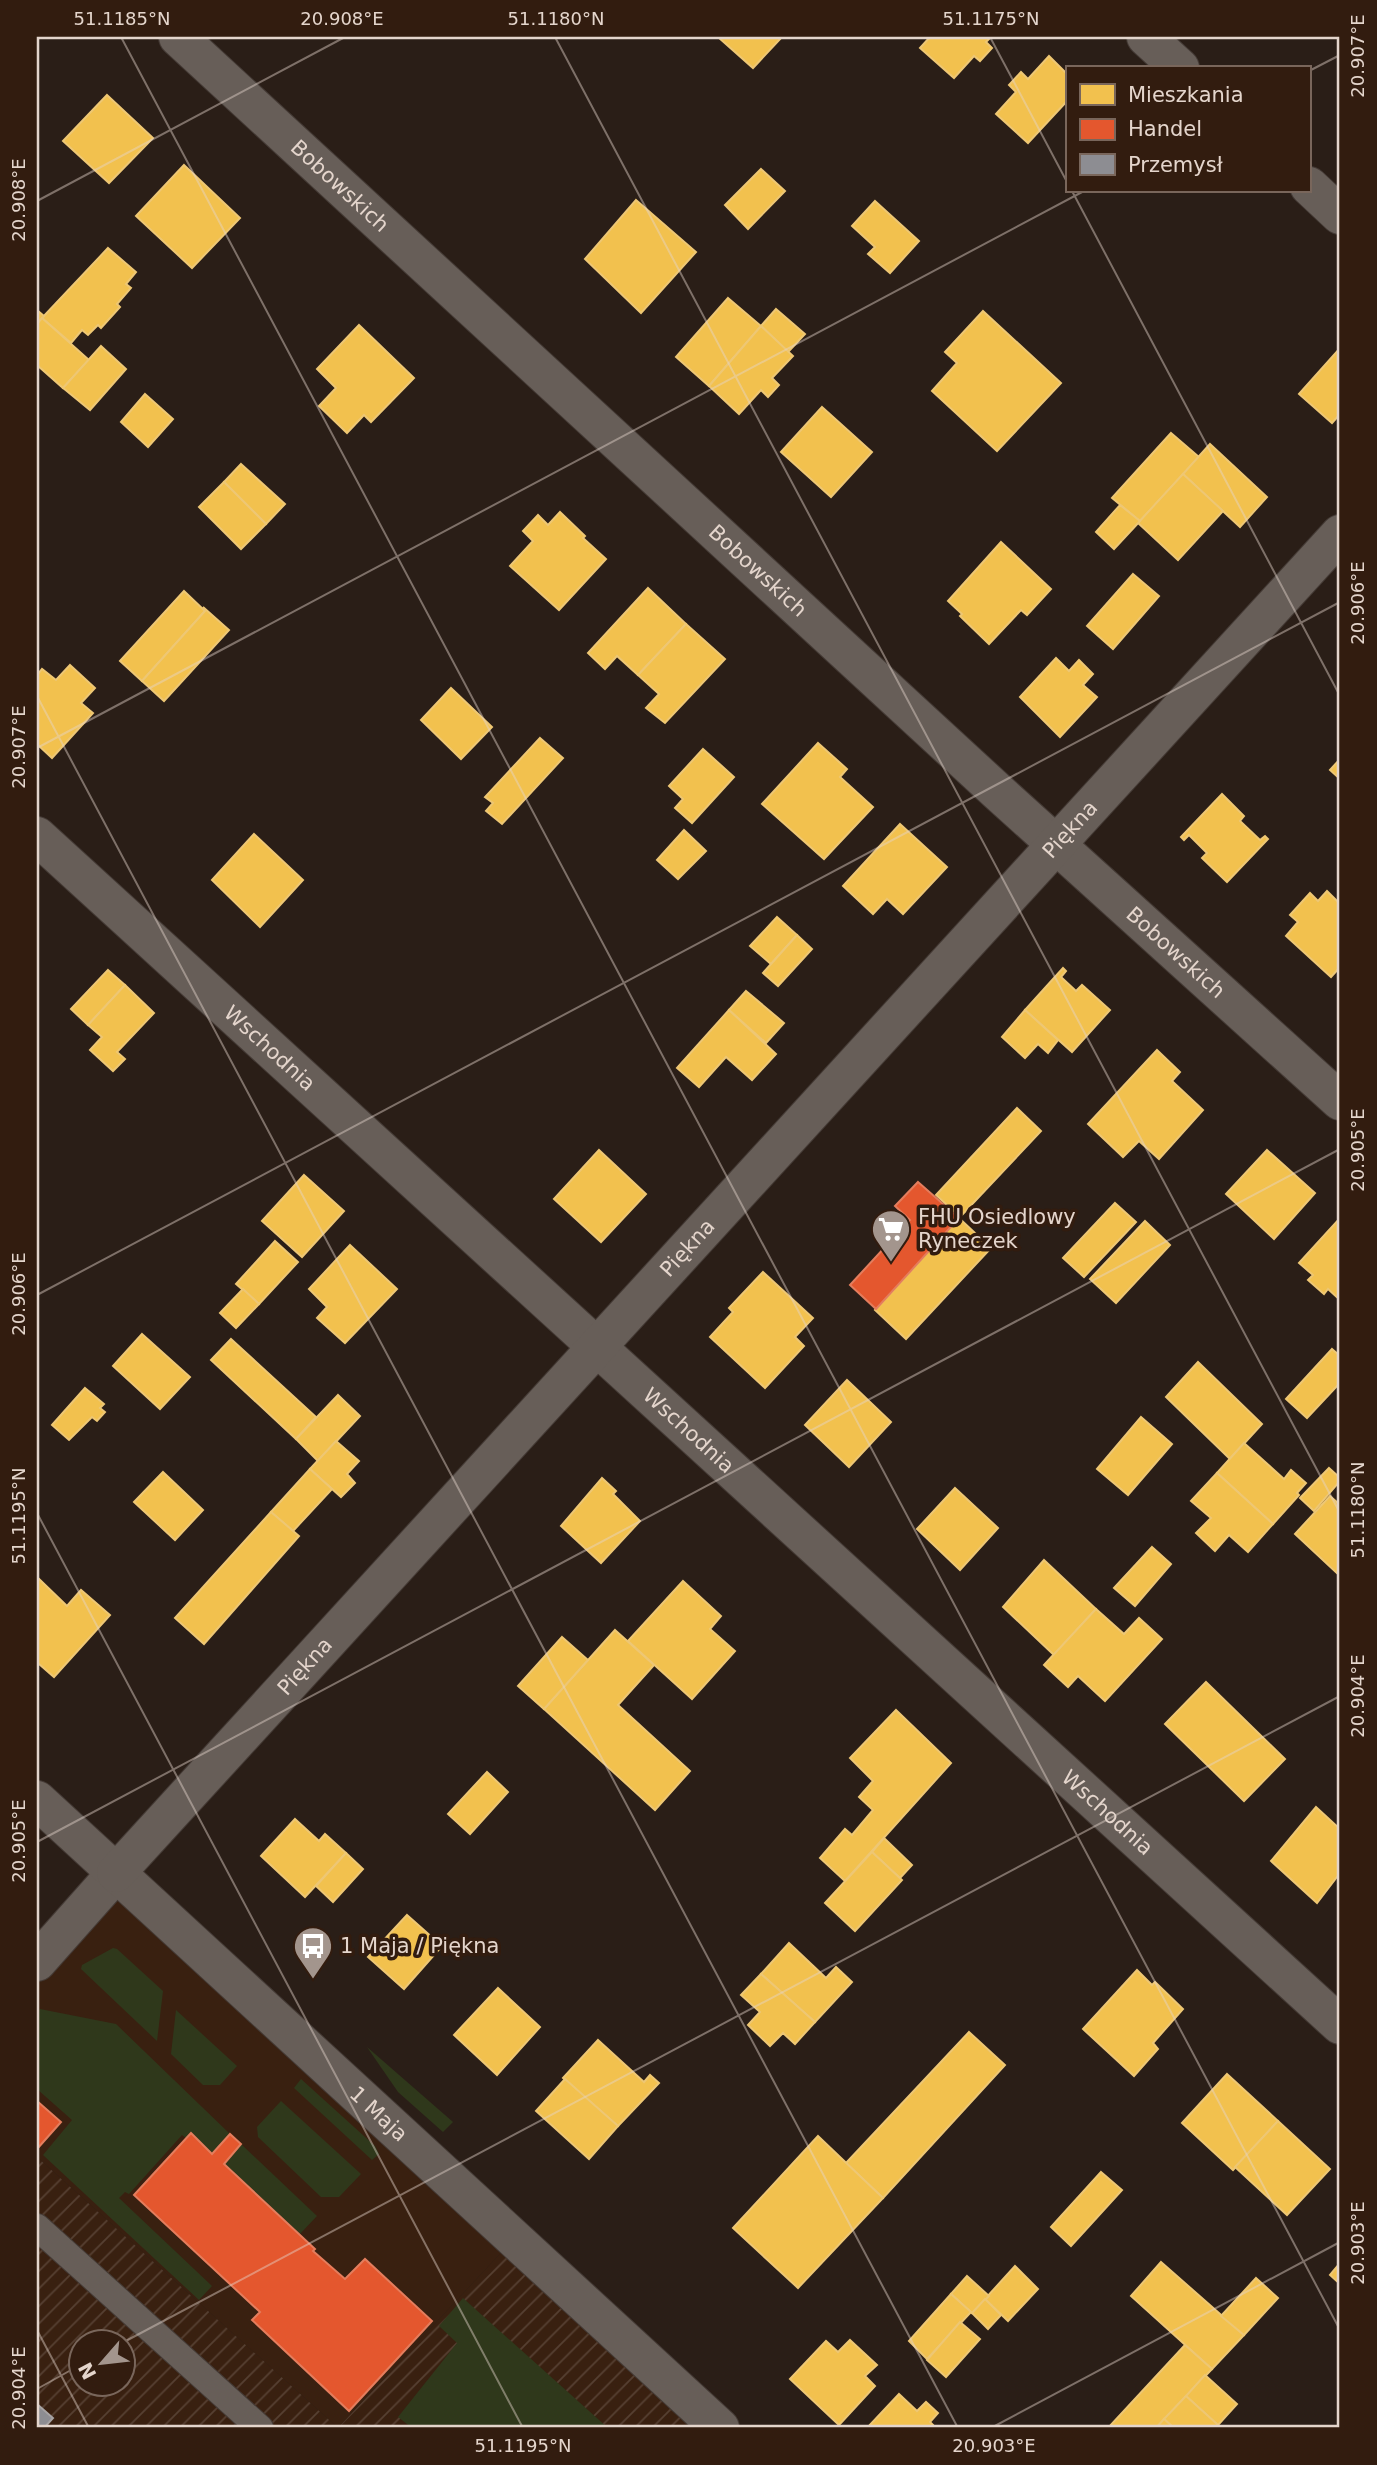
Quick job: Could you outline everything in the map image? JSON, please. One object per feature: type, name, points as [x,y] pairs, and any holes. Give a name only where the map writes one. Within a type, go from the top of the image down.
[{"type":"street","name":"Bobowskich","points":[[178,37],[1056,844],[1340,1101]]},
{"type":"street","points":[[1146,37],[1178,66]]},
{"type":"street","points":[[1310,187],[1340,215]]},
{"type":"street","name":"Piękna","points":[[37,1962],[1340,534]]},
{"type":"street","name":"Wschodnia","points":[[37,836],[1340,2025]]},
{"type":"street","name":"1 Maja","points":[[37,1800],[720,2428]]},
{"type":"lane","points":[[37,2227],[260,2428]]},
{"type":"shaded area","points":[[119,1879],[512,2241],[338,2428],[37,2157],[37,1970]]},
{"type":"shaded area","points":[[37,2157],[338,2428],[37,2428]]},
{"type":"shaded area","points":[[512,2241],[717,2428],[338,2428]]},
{"type":"green space","points":[[113,1948],[163,1991],[157,2041],[81,1969],[82,1965]]},
{"type":"green space","points":[[40,2009],[116,2024],[230,2134],[212,2154],[191,2133],[186,2138],[182,2135],[129,2194],[125,2192],[119,2198],[212,2286],[199,2300],[43,2155],[72,2120],[37,2089],[37,2012]]},
{"type":"green space","points":[[176,2010],[237,2066],[220,2085],[203,2085],[171,2054]]},
{"type":"green space","points":[[367,2047],[453,2122],[443,2132],[398,2092]]},
{"type":"green space","points":[[301,2079],[375,2146],[379,2154],[372,2160],[294,2088]]},
{"type":"green space","points":[[281,2101],[361,2174],[339,2197],[321,2197],[258,2137],[257,2127]]},
{"type":"green space","points":[[241,2144],[317,2216],[299,2235],[224,2164]]},
{"type":"green space","points":[[463,2298],[608,2428],[412,2428],[398,2417],[457,2343],[439,2326]]},
{"type":"building: Mieszkania","points":[[718,37],[782,37],[753,68]]},
{"type":"building: Mieszkania","points":[[930,37],[991,37],[986,42],[992,48],[980,61],[974,56],[954,78],[920,48]]},
{"type":"building: Mieszkania","points":[[1049,56],[1066,73],[1066,102],[1028,143],[996,114],[1016,92],[1009,85],[1021,72],[1028,79]]},
{"type":"building: Mieszkania","points":[[107,95],[153,138],[109,183],[63,141]]},
{"type":"building: Mieszkania","points":[[184,165],[240,218],[192,268],[136,216]]},
{"type":"building: Mieszkania","points":[[761,169],[785,191],[748,229],[725,205]]},
{"type":"building: Mieszkania","points":[[636,200],[696,252],[641,313],[585,259]]},
{"type":"building: Mieszkania","points":[[875,201],[919,241],[890,273],[868,254],[875,247],[852,226]]},
{"type":"building: Mieszkania","points":[[108,248],[136,272],[126,284],[131,288],[117,304],[120,307],[101,328],[98,325],[88,335],[82,330],[71,343],[42,318]]},
{"type":"building: Mieszkania","points":[[728,298],[761,326],[709,386],[676,357]]},
{"type":"building: Mieszkania","points":[[776,309],[805,334],[788,352],[761,326]]},
{"type":"building: Mieszkania","points":[[37,310],[44,316],[37,324]]},
{"type":"building: Mieszkania","points":[[983,311],[1061,383],[997,451],[932,391],[957,363],[945,352]]},
{"type":"building: Mieszkania","points":[[42,318],[89,360],[63,388],[37,365],[37,324]]},
{"type":"building: Mieszkania","points":[[359,325],[414,378],[371,422],[364,415],[347,433],[319,406],[336,388],[317,369]]},
{"type":"building: Mieszkania","points":[[761,326],[793,356],[772,378],[779,385],[768,397],[761,390],[739,414],[709,386]]},
{"type":"building: Mieszkania","points":[[101,346],[126,369],[90,410],[63,388]]},
{"type":"building: Mieszkania","points":[[1340,348],[1340,414],[1332,423],[1299,394]]},
{"type":"building: Mieszkania","points":[[145,394],[173,419],[148,447],[121,422]]},
{"type":"building: Mieszkania","points":[[822,407],[872,452],[831,497],[781,452]]},
{"type":"building: Mieszkania","points":[[1171,433],[1199,457],[1140,521],[1112,498]]},
{"type":"building: Mieszkania","points":[[1210,444],[1267,497],[1240,527],[1183,474]]},
{"type":"building: Mieszkania","points":[[241,464],[285,504],[266,524],[224,482]]},
{"type":"building: Mieszkania","points":[[1183,474],[1223,511],[1178,560],[1138,523]]},
{"type":"building: Mieszkania","points":[[224,482],[266,524],[241,549],[199,507]]},
{"type":"building: Mieszkania","points":[[1120,505],[1140,521],[1114,549],[1096,532]]},
{"type":"building: Mieszkania","points":[[560,512],[606,559],[559,610],[510,566],[533,541],[523,531],[538,515],[548,525]]},
{"type":"building: Mieszkania","points":[[1001,542],[1051,589],[1027,615],[1021,610],[989,644],[948,601]]},
{"type":"building: Mieszkania","points":[[1133,574],[1159,596],[1113,649],[1087,626]]},
{"type":"building: Mieszkania","points":[[648,588],[686,624],[638,675],[617,656],[605,669],[588,653]]},
{"type":"building: Mieszkania","points":[[184,591],[205,611],[142,681],[120,661]]},
{"type":"building: Mieszkania","points":[[203,607],[229,630],[164,701],[142,681],[205,611]]},
{"type":"building: Mieszkania","points":[[686,624],[725,659],[665,723],[646,708],[659,694],[638,675]]},
{"type":"building: Mieszkania","points":[[1056,658],[1069,671],[1079,660],[1093,674],[1083,685],[1097,697],[1060,737],[1020,697]]},
{"type":"building: Mieszkania","points":[[70,665],[95,688],[81,703],[93,713],[52,758],[37,744],[37,675],[42,669],[56,680]]},
{"type":"building: Mieszkania","points":[[451,688],[492,727],[461,759],[421,720]]},
{"type":"building: Mieszkania","points":[[540,738],[563,758],[502,824],[486,811],[493,803],[485,797]]},
{"type":"building: Mieszkania","points":[[818,743],[847,769],[840,777],[873,807],[824,859],[762,804]]},
{"type":"building: Mieszkania","points":[[703,749],[734,777],[692,823],[675,808],[683,799],[669,786]]},
{"type":"building: Mieszkania","points":[[1340,759],[1340,779],[1330,770]]},
{"type":"building: Mieszkania","points":[[1222,794],[1244,816],[1240,821],[1260,840],[1265,836],[1268,839],[1227,882],[1202,858],[1207,853],[1189,835],[1184,840],[1181,837]]},
{"type":"building: Mieszkania","points":[[900,824],[947,867],[903,914],[887,899],[873,914],[843,886]]},
{"type":"building: Mieszkania","points":[[684,830],[706,851],[678,879],[657,860]]},
{"type":"building: Mieszkania","points":[[254,834],[303,880],[260,927],[212,880]]},
{"type":"building: Mieszkania","points":[[1327,891],[1340,904],[1340,967],[1331,977],[1286,936],[1298,922],[1290,915],[1310,893],[1318,901]]},
{"type":"building: Mieszkania","points":[[777,917],[797,935],[771,964],[750,946]]},
{"type":"building: Mieszkania","points":[[797,935],[812,949],[778,986],[763,973]]},
{"type":"building: Mieszkania","points":[[1063,968],[1066,971],[1061,977],[1076,991],[1082,985],[1110,1010],[1072,1052],[1025,1010]]},
{"type":"building: Mieszkania","points":[[108,970],[125,985],[88,1025],[71,1009]]},
{"type":"building: Mieszkania","points":[[125,985],[154,1013],[117,1052],[125,1059],[113,1071],[90,1050],[102,1037],[88,1025]]},
{"type":"building: Mieszkania","points":[[746,991],[784,1023],[766,1043],[729,1010]]},
{"type":"building: Mieszkania","points":[[729,1010],[776,1054],[752,1080],[726,1057],[699,1087],[677,1068]]},
{"type":"building: Mieszkania","points":[[1025,1010],[1058,1040],[1048,1053],[1038,1044],[1025,1058],[1002,1037]]},
{"type":"building: Mieszkania","points":[[1157,1050],[1180,1072],[1172,1081],[1203,1110],[1159,1159],[1139,1141],[1123,1157],[1088,1124]]},
{"type":"building: Mieszkania","points":[[1017,1108],[1041,1131],[960,1217],[936,1195]]},
{"type":"building: Mieszkania","points":[[599,1150],[646,1194],[601,1242],[554,1199]]},
{"type":"building: Mieszkania","points":[[1267,1150],[1315,1193],[1274,1239],[1226,1194]]},
{"type":"building: Mieszkania","points":[[304,1175],[344,1211],[302,1257],[262,1221]]},
{"type":"building: Mieszkania","points":[[1115,1203],[1136,1222],[1084,1277],[1063,1258]]},
{"type":"building: Mieszkania","points":[[959,1218],[991,1248],[906,1339],[875,1310]]},
{"type":"building: Mieszkania","points":[[1340,1218],[1340,1300],[1328,1289],[1324,1294],[1308,1280],[1313,1275],[1299,1263]]},
{"type":"building: Mieszkania","points":[[1145,1221],[1170,1245],[1116,1303],[1090,1279]]},
{"type":"building: Mieszkania","points":[[275,1241],[298,1262],[259,1304],[236,1284]]},
{"type":"building: Mieszkania","points":[[350,1245],[397,1289],[345,1343],[317,1318],[327,1307],[309,1289]]},
{"type":"building: Mieszkania","points":[[763,1272],[813,1318],[795,1337],[804,1346],[765,1388],[710,1337],[733,1312],[729,1308]]},
{"type":"building: Mieszkania","points":[[243,1289],[259,1304],[236,1328],[220,1313]]},
{"type":"building: Mieszkania","points":[[142,1334],[190,1377],[160,1409],[113,1366]]},
{"type":"building: Mieszkania","points":[[231,1339],[316,1417],[296,1439],[211,1360]]},
{"type":"building: Mieszkania","points":[[1332,1349],[1340,1356],[1340,1389],[1337,1386],[1307,1418],[1286,1399]]},
{"type":"building: Mieszkania","points":[[1198,1362],[1262,1424],[1230,1459],[1166,1397]]},
{"type":"building: Mieszkania","points":[[847,1380],[891,1422],[849,1467],[805,1425]]},
{"type":"building: Mieszkania","points":[[85,1388],[104,1404],[100,1408],[105,1412],[97,1421],[92,1417],[69,1440],[52,1425]]},
{"type":"building: Mieszkania","points":[[338,1395],[360,1416],[318,1461],[296,1439]]},
{"type":"building: Mieszkania","points":[[1141,1417],[1172,1444],[1128,1495],[1097,1469]]},
{"type":"building: Mieszkania","points":[[336,1441],[359,1461],[347,1474],[355,1483],[341,1497],[310,1469]]},
{"type":"building: Mieszkania","points":[[1244,1443],[1284,1479],[1291,1470],[1306,1483],[1273,1524],[1217,1473]]},
{"type":"building: Mieszkania","points":[[1329,1468],[1340,1481],[1314,1511],[1300,1498]]},
{"type":"building: Mieszkania","points":[[310,1469],[332,1489],[293,1531],[271,1512]]},
{"type":"building: Mieszkania","points":[[163,1472],[203,1510],[175,1540],[134,1502]]},
{"type":"building: Mieszkania","points":[[1217,1473],[1273,1524],[1248,1552],[1229,1535],[1215,1551],[1196,1533],[1211,1518],[1191,1501]]},
{"type":"building: Mieszkania","points":[[602,1478],[616,1491],[613,1494],[640,1521],[601,1563],[561,1526]]},
{"type":"building: Mieszkania","points":[[955,1488],[998,1528],[960,1570],[917,1529]]},
{"type":"building: Mieszkania","points":[[1330,1496],[1340,1505],[1340,1576],[1295,1534]]},
{"type":"building: Mieszkania","points":[[271,1512],[299,1536],[204,1644],[175,1618]]},
{"type":"building: Mieszkania","points":[[1152,1547],[1171,1564],[1135,1606],[1114,1588]]},
{"type":"building: Mieszkania","points":[[1044,1560],[1096,1609],[1054,1655],[1003,1607]]},
{"type":"building: Mieszkania","points":[[37,1577],[67,1606],[81,1590],[110,1615],[54,1677],[39,1664],[37,1667]]},
{"type":"building: Mieszkania","points":[[683,1581],[721,1616],[710,1629],[735,1651],[692,1699],[628,1641]]},
{"type":"building: Mieszkania","points":[[1096,1609],[1124,1634],[1139,1618],[1162,1639],[1105,1701],[1078,1676],[1068,1687],[1044,1665]]},
{"type":"building: Mieszkania","points":[[615,1630],[654,1665],[618,1705],[690,1771],[655,1810],[544,1709]]},
{"type":"building: Mieszkania","points":[[562,1637],[588,1660],[544,1709],[518,1686]]},
{"type":"building: Mieszkania","points":[[1206,1682],[1285,1759],[1244,1801],[1165,1724]]},
{"type":"building: Mieszkania","points":[[896,1710],[951,1763],[845,1881],[820,1858],[845,1829],[852,1835],[873,1810],[859,1797],[873,1781],[850,1758]]},
{"type":"building: Mieszkania","points":[[487,1772],[508,1792],[470,1834],[448,1814]]},
{"type":"building: Mieszkania","points":[[1316,1807],[1340,1829],[1340,1873],[1317,1903],[1271,1861]]},
{"type":"building: Mieszkania","points":[[295,1819],[319,1841],[325,1834],[346,1853],[305,1897],[261,1856]]},
{"type":"building: Mieszkania","points":[[884,1838],[912,1865],[900,1878],[872,1852]]},
{"type":"building: Mieszkania","points":[[872,1852],[902,1880],[855,1931],[825,1903]]},
{"type":"building: Mieszkania","points":[[346,1853],[363,1869],[333,1902],[316,1886]]},
{"type":"building: Mieszkania","points":[[407,1915],[442,1946],[404,1989],[368,1957]]},
{"type":"building: Mieszkania","points":[[789,1943],[826,1978],[836,1967],[852,1982],[815,2022],[761,1974]]},
{"type":"building: Mieszkania","points":[[1137,1970],[1152,1985],[1155,1982],[1183,2009],[1153,2043],[1158,2049],[1134,2076],[1083,2029]]},
{"type":"building: Mieszkania","points":[[761,1974],[815,2022],[795,2044],[783,2033],[770,2046],[748,2025],[760,2012],[741,1995]]},
{"type":"building: Mieszkania","points":[[498,1988],[540,2027],[497,2075],[454,2035]]},
{"type":"building: Mieszkania","points":[[969,2032],[1005,2065],[883,2198],[846,2163]]},
{"type":"building: Mieszkania","points":[[598,2040],[644,2082],[650,2075],[659,2083],[618,2126],[563,2078]]},
{"type":"building: Mieszkania","points":[[1227,2074],[1278,2121],[1233,2170],[1182,2123]]},
{"type":"building: Mieszkania","points":[[565,2079],[618,2126],[589,2159],[536,2111]]},
{"type":"building: Mieszkania","points":[[1278,2121],[1330,2169],[1287,2215],[1235,2167]]},
{"type":"building: Mieszkania","points":[[818,2136],[883,2198],[798,2288],[733,2228]]},
{"type":"building: Mieszkania","points":[[1101,2172],[1122,2190],[1071,2246],[1051,2227]]},
{"type":"building: Mieszkania","points":[[1161,2262],[1244,2335],[1212,2369],[1131,2296]]},
{"type":"building: Mieszkania","points":[[1340,2263],[1340,2284],[1330,2275]]},
{"type":"building: Mieszkania","points":[[1015,2266],[1038,2289],[1008,2321],[985,2299]]},
{"type":"building: Mieszkania","points":[[967,2276],[989,2296],[972,2313],[951,2294]]},
{"type":"building: Mieszkania","points":[[1256,2278],[1278,2298],[1244,2335],[1221,2316]]},
{"type":"building: Mieszkania","points":[[951,2294],[971,2312],[927,2359],[909,2341]]},
{"type":"building: Mieszkania","points":[[985,2299],[1001,2315],[988,2329],[972,2313]]},
{"type":"building: Mieszkania","points":[[960,2322],[980,2339],[946,2377],[927,2360]]},
{"type":"building: Mieszkania","points":[[850,2340],[877,2365],[865,2376],[875,2386],[839,2425],[790,2379],[826,2341],[838,2352]]},
{"type":"building: Mieszkania","points":[[1185,2345],[1212,2369],[1156,2428],[1108,2428]]},
{"type":"building: Mieszkania","points":[[1205,2375],[1237,2404],[1218,2425],[1186,2396]]},
{"type":"building: Mieszkania","points":[[899,2394],[917,2411],[926,2402],[938,2413],[930,2422],[936,2428],[867,2428]]},
{"type":"building: Mieszkania","points":[[1186,2396],[1222,2428],[1174,2428],[1164,2419]]},
{"type":"building: Mieszkania","points":[[1164,2419],[1174,2428],[1156,2428]]},
{"type":"building: Handel","points":[[918,1182],[959,1218],[876,1309],[850,1285],[910,1220],[895,1206]]},
{"type":"building: Handel","points":[[37,2101],[61,2122],[37,2149]]},
{"type":"building: Handel","points":[[191,2133],[212,2154],[230,2134],[241,2144],[224,2164],[315,2249],[313,2251],[345,2279],[365,2259],[432,2321],[349,2411],[252,2320],[260,2312],[134,2195]]},
{"type":"building: Przemysł","points":[[37,2404],[53,2418],[44,2428],[37,2428]]},
{"type":"place","name":"FHU Osiedlowy Ryneczek","points":[[891,1263]]},
{"type":"place","name":"1 Maja / Piękna","points":[[313,1980]]}]
